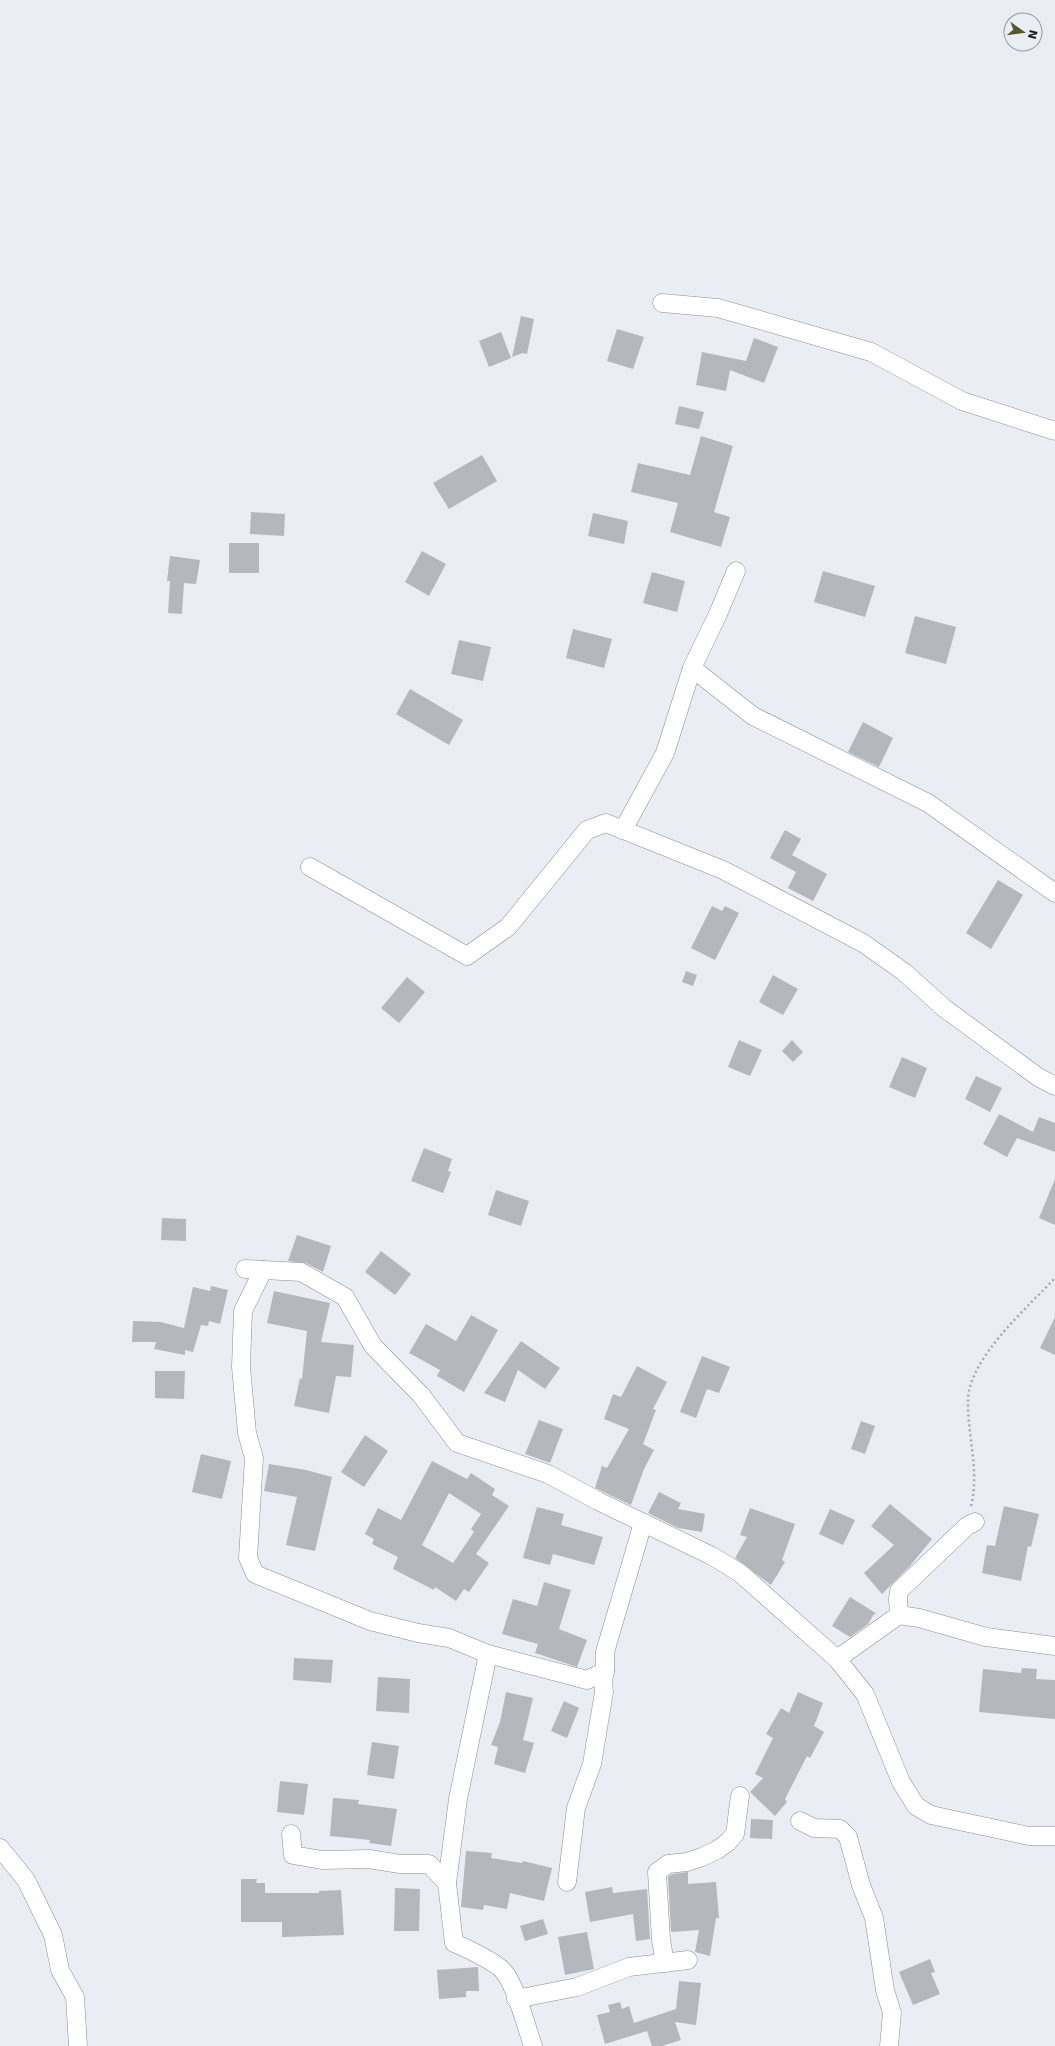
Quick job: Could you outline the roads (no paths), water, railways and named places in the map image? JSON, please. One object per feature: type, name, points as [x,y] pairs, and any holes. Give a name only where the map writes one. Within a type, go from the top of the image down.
[{"type":"street","points":[[662,303],[718,308],[871,352],[962,401],[1055,431]]},
{"type":"street","points":[[623,830],[665,753],[692,668],[718,614],[736,571]]},
{"type":"street","points":[[692,668],[753,716],[928,804],[1055,893]]},
{"type":"street","points":[[310,866],[466,956],[508,927],[586,830],[606,823],[722,870],[863,943],[904,972],[944,1008],[1038,1077],[1055,1086]]},
{"type":"street","points":[[245,1270],[301,1272],[345,1297],[372,1346],[421,1395],[457,1442],[548,1474],[643,1523],[712,1556],[740,1573],[837,1659],[865,1694],[901,1782],[916,1806],[931,1815],[1028,1836],[1055,1836]]},
{"type":"street","points":[[263,1270],[243,1311],[241,1367],[247,1433],[254,1458],[248,1558],[255,1574],[370,1621],[418,1633],[449,1638],[488,1654],[587,1680],[605,1671]]},
{"type":"street","points":[[566,1882],[576,1808],[592,1764],[604,1692],[602,1681],[605,1671],[605,1652],[643,1523]]},
{"type":"street","points":[[899,1615],[899,1591],[907,1581],[971,1524]]},
{"type":"street","points":[[837,1659],[899,1615],[920,1618],[986,1637],[1055,1646]]},
{"type":"street","points":[[488,1654],[458,1799],[447,1883],[454,1943],[472,1950],[503,1970],[512,1984],[533,2046]]},
{"type":"street","points":[[665,1963],[657,1872],[668,1864],[687,1862],[702,1857],[717,1850],[728,1842],[736,1834],[740,1796]]},
{"type":"street","points":[[800,1821],[814,1828],[840,1829],[848,1837],[861,1885],[874,1918],[884,1990],[892,2013],[889,2046]]},
{"type":"street","points":[[291,1834],[294,1855],[322,1860],[369,1859],[400,1864],[429,1864],[447,1883]]},
{"type":"street","points":[[0,1848],[26,1880],[53,1935],[60,1970],[75,1997],[78,2046]]},
{"type":"street","points":[[516,1999],[577,1986],[629,1966],[688,1960]]}]
